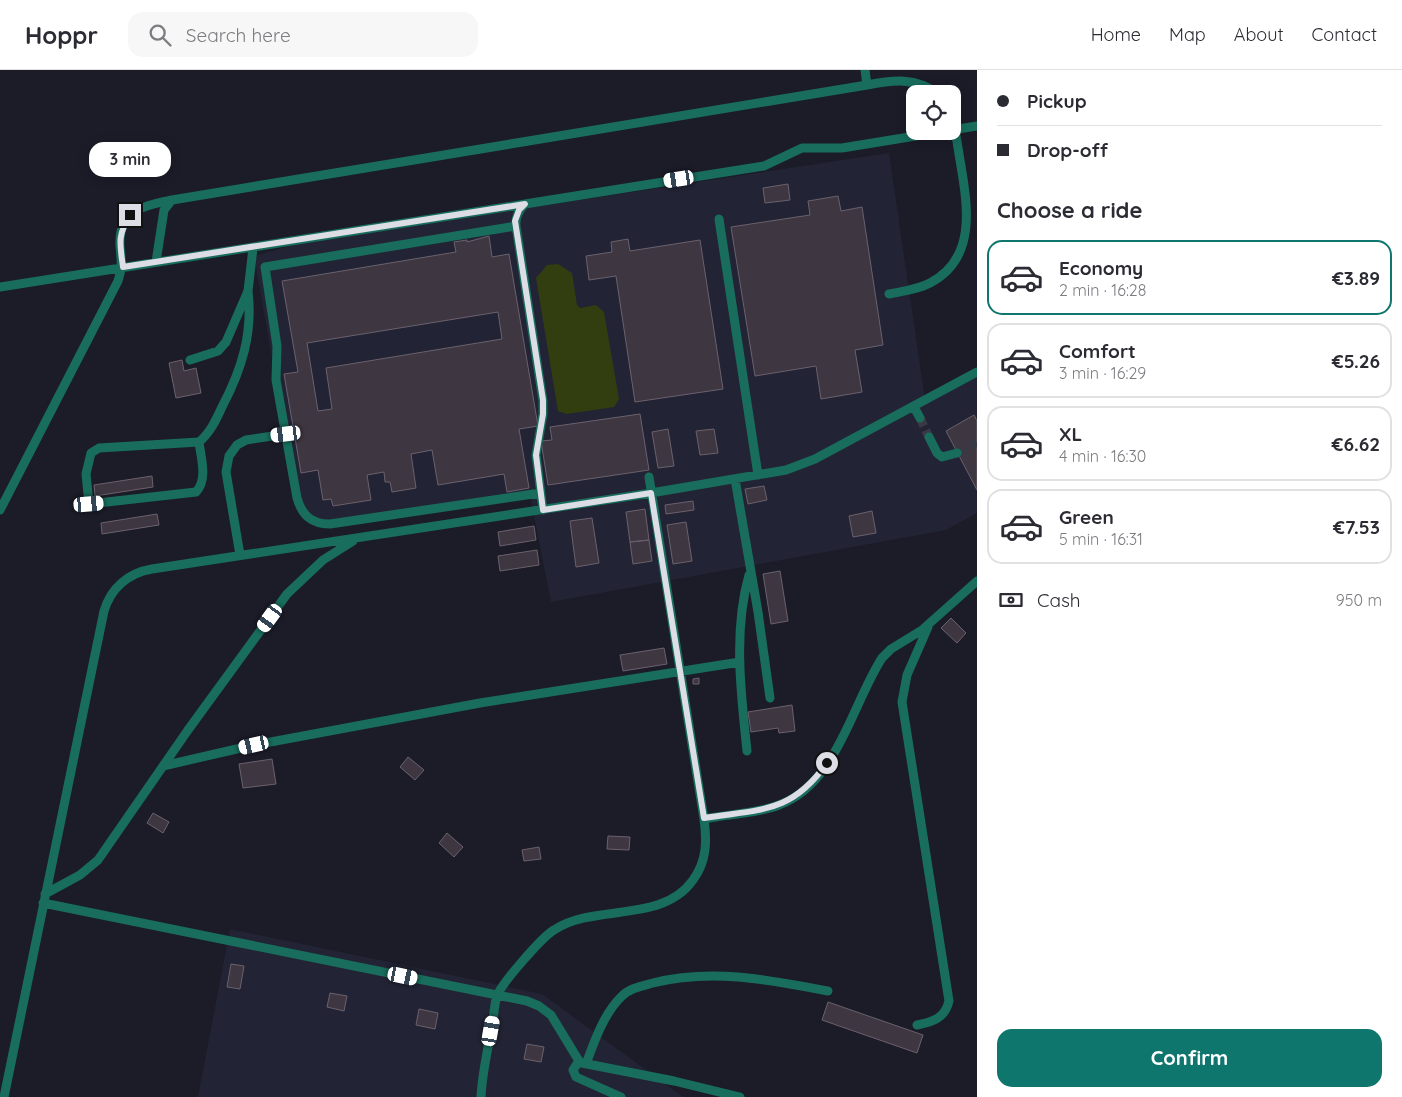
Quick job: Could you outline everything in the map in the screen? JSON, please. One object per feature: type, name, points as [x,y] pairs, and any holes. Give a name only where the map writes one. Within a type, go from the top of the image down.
[{"type":"street","points":[[864,70],[867,85]]},
{"type":"street","points":[[0,510],[118,281],[123,267],[120,246],[121,229],[130,215],[144,206],[867,85],[906,81],[923,85]]},
{"type":"street","points":[[961,128],[977,126]]},
{"type":"street","points":[[0,287],[770,165],[794,151],[805,148],[849,147],[906,138]]},
{"type":"street","points":[[888,294],[915,289],[936,280],[952,264],[963,242],[968,223],[968,206],[953,140]]},
{"type":"street","points":[[156,262],[164,210],[172,200]]},
{"type":"street","points":[[525,204],[518,214],[516,226],[543,400],[543,414],[536,455],[543,510]]},
{"type":"street","points":[[718,219],[758,475]]},
{"type":"street","points":[[516,226],[265,267],[277,346],[276,380],[299,504],[305,516],[318,523],[330,524],[540,493]]},
{"type":"street","points":[[199,442],[203,475],[201,487],[196,492],[89,504],[87,462],[91,453],[99,448],[199,442],[212,427],[242,362],[250,322],[248,291],[253,248]]},
{"type":"street","points":[[190,360],[212,354],[223,347],[248,291]]},
{"type":"street","points":[[4,1097],[104,611],[111,595],[126,579],[143,571],[651,493],[758,475],[801,465],[977,372]]},
{"type":"street","points":[[914,406],[920,418]]},
{"type":"street","points":[[240,555],[226,477],[229,456],[237,445],[246,440],[286,434]]},
{"type":"street","points":[[929,437],[936,451],[942,457],[957,453]]},
{"type":"street","points":[[481,1097],[497,995],[537,945],[555,929],[580,920],[659,904],[681,893],[696,876],[704,856],[707,844],[704,818],[649,477]]},
{"type":"street","points":[[735,479],[758,612],[770,698]]},
{"type":"street","points":[[44,898],[95,863],[293,587],[329,555],[362,536]]},
{"type":"street","points":[[747,751],[740,662],[743,608],[750,572]]},
{"type":"street","points":[[704,818],[775,806],[794,798],[804,790],[836,750],[882,658],[895,646],[929,625],[977,581]]},
{"type":"street","points":[[917,1025],[937,1020],[945,1012],[949,1001],[902,702],[907,675],[929,625]]},
{"type":"street","points":[[163,766],[254,745],[470,705],[740,662]]},
{"type":"street","points":[[44,898],[527,1001],[544,1009],[554,1020],[582,1062],[740,1097]]},
{"type":"street","points":[[621,1097],[576,1077],[573,1070],[582,1062],[615,1004],[626,992],[638,987],[674,979],[727,976],[758,978],[828,991]]},
{"type":"shaded area","points":[[889,153],[925,400],[977,372],[977,513],[946,530],[551,602],[530,495],[318,523],[297,498],[254,256],[304,242]]},
{"type":"shaded area","points":[[230,929],[542,994],[683,1097],[198,1097]]},
{"type":"green space","points":[[558,264],[572,273],[577,305],[580,308],[596,305],[604,312],[619,399],[614,407],[567,414],[558,411],[536,278],[547,265]]},
{"type":"building","points":[[788,184],[790,200],[765,203],[763,188]]},
{"type":"building","points":[[838,196],[841,211],[862,207],[883,345],[855,350],[862,392],[821,399],[816,366],[755,376],[731,227],[810,215],[808,201]]},
{"type":"building","points":[[489,236],[492,257],[509,254],[538,426],[519,429],[529,488],[507,492],[504,474],[438,485],[432,450],[411,454],[416,488],[392,492],[390,482],[385,482],[384,472],[367,475],[371,500],[333,506],[331,499],[323,500],[318,470],[301,473],[284,374],[298,372],[282,281],[456,252],[454,242],[467,240],[467,242]],"holes":[[[498,312],[502,339],[326,368],[332,409],[318,411],[307,343]]]},
{"type":"building","points":[[628,239],[630,251],[700,240],[723,389],[635,402],[616,276],[589,280],[586,256],[612,252],[611,242]]},
{"type":"building","points":[[182,360],[184,371],[196,368],[201,393],[176,398],[169,363]]},
{"type":"building","points":[[640,414],[649,470],[548,485],[541,441],[552,440],[550,427]]},
{"type":"building","points":[[974,415],[977,421],[977,490],[946,431]]},
{"type":"building","points":[[668,429],[674,466],[658,468],[652,432]]},
{"type":"building","points":[[714,429],[718,453],[700,455],[696,431]]},
{"type":"building","points":[[152,476],[153,487],[95,496],[94,485]]},
{"type":"building","points":[[764,486],[767,500],[748,504],[745,489]]},
{"type":"building","points":[[693,501],[694,510],[666,514],[665,505]]},
{"type":"building","points":[[645,509],[649,540],[630,542],[626,512]]},
{"type":"building","points":[[872,511],[876,533],[853,537],[849,516]]},
{"type":"building","points":[[157,514],[159,525],[102,534],[101,523]]},
{"type":"building","points":[[592,518],[599,563],[576,567],[570,521]]},
{"type":"building","points":[[686,522],[692,561],[673,564],[667,525]]},
{"type":"building","points":[[534,526],[536,540],[500,546],[498,532]]},
{"type":"building","points":[[649,540],[652,561],[633,564],[630,542]]},
{"type":"building","points":[[537,550],[539,565],[500,571],[498,556]]},
{"type":"building","points":[[780,571],[788,621],[771,624],[763,574]]},
{"type":"building","points":[[951,618],[966,633],[957,643],[941,628]]},
{"type":"building","points":[[664,648],[667,664],[623,671],[620,655]]},
{"type":"building","points":[[699,678],[699,684],[693,684],[693,679]]},
{"type":"building","points":[[792,705],[795,731],[779,733],[778,728],[751,732],[748,712]]},
{"type":"building","points":[[408,757],[424,770],[415,780],[400,767]]},
{"type":"building","points":[[272,759],[276,784],[243,788],[239,764]]},
{"type":"building","points":[[153,813],[169,822],[163,833],[147,823]]},
{"type":"building","points":[[447,833],[463,847],[454,857],[439,843]]},
{"type":"building","points":[[608,836],[630,837],[629,850],[607,849]]},
{"type":"building","points":[[539,847],[541,859],[524,861],[522,850]]},
{"type":"building","points":[[231,964],[244,966],[240,989],[227,987]]},
{"type":"building","points":[[330,993],[347,996],[344,1011],[327,1007]]},
{"type":"building","points":[[828,1002],[923,1035],[917,1053],[822,1020]]},
{"type":"building","points":[[419,1009],[438,1013],[435,1029],[416,1025]]},
{"type":"building","points":[[527,1044],[544,1047],[541,1062],[524,1059]]},
{"type":"tunnel","points":[[920,418],[929,437]]},
{"type":"tunnel","points":[[957,453],[977,442]]},
{"type":"route","points":[[130,215],[121,229],[120,246],[123,267],[525,204],[519,210],[515,221],[543,400],[542,425],[536,455],[543,510],[651,493],[704,818],[775,806],[787,802],[804,790],[827,763]]}]
